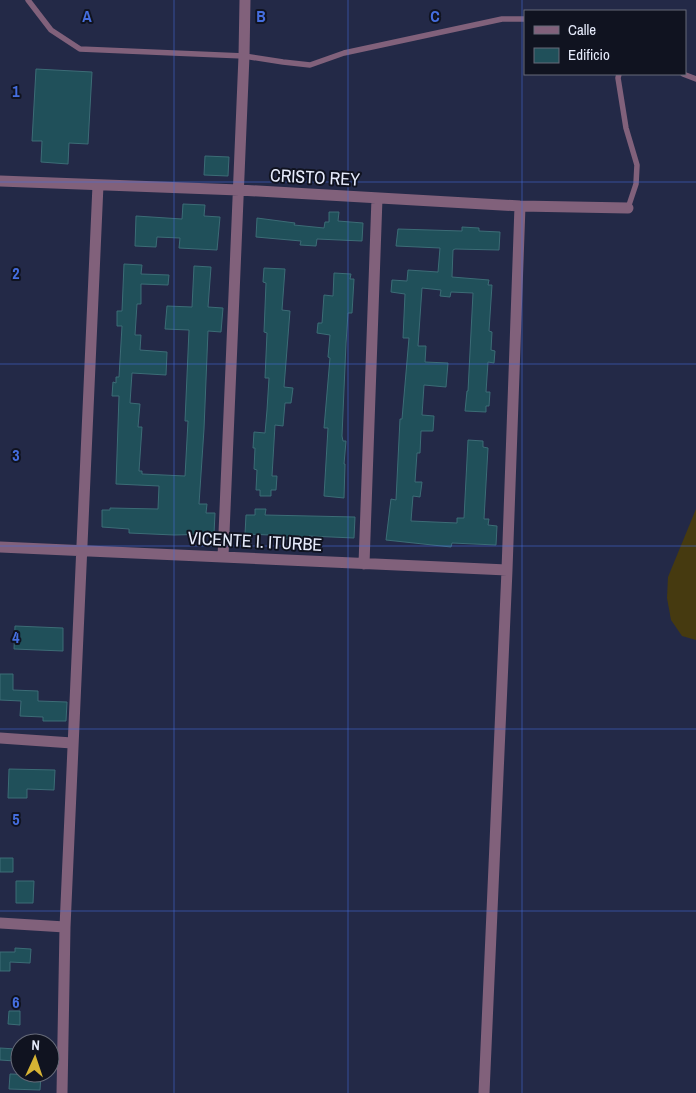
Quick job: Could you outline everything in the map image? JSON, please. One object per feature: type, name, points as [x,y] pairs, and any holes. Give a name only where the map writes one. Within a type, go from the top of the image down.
[{"type":"street","points":[[223,557],[239,190],[245,0]]},
{"type":"street","name":"CRISTO REY","points":[[0,181],[239,190],[520,206],[628,208]]},
{"type":"street","points":[[62,1093],[65,927],[72,743],[98,185]]},
{"type":"street","points":[[364,564],[377,198]]},
{"type":"street","points":[[484,1093],[507,570],[520,206]]},
{"type":"street","name":"VICENTE I. ITURBE","points":[[0,548],[507,570]]},
{"type":"street","points":[[0,738],[72,743]]},
{"type":"street","points":[[0,923],[65,927]]},
{"type":"lane","points":[[28,0],[51,30],[80,48],[244,56],[310,64],[344,53],[492,21],[524,18]]},
{"type":"lane","points":[[620,75],[618,78],[626,128],[637,165],[636,184],[628,208]]},
{"type":"shaded area","points":[[696,509],[696,640],[682,636],[671,620],[667,598],[668,577]]},
{"type":"building","points":[[36,69],[92,72],[88,144],[69,143],[68,164],[41,162],[42,141],[32,141]]},
{"type":"building","points":[[205,156],[229,157],[228,176],[204,175]]},
{"type":"building","points":[[183,204],[205,205],[204,216],[220,217],[217,250],[179,248],[180,238],[157,237],[156,247],[135,246],[136,216],[182,219]]},
{"type":"building","points":[[329,212],[339,212],[338,221],[363,223],[362,241],[317,239],[316,246],[300,245],[301,241],[256,237],[257,218],[324,228],[325,222],[329,222]]},
{"type":"building","points":[[462,227],[479,228],[479,231],[500,232],[499,250],[453,250],[452,277],[489,280],[488,285],[492,285],[489,331],[492,332],[491,350],[495,351],[494,363],[488,362],[486,392],[490,392],[489,406],[486,406],[486,412],[465,411],[468,391],[473,293],[451,292],[450,297],[440,296],[441,290],[422,288],[418,346],[426,346],[425,362],[448,363],[446,387],[424,385],[422,415],[434,416],[433,431],[421,431],[420,453],[417,453],[415,482],[422,482],[420,497],[413,496],[411,521],[457,523],[457,518],[464,518],[468,440],[483,441],[483,447],[488,448],[484,519],[489,519],[488,525],[497,526],[496,545],[452,543],[451,547],[386,540],[391,499],[396,500],[400,419],[402,419],[409,338],[403,338],[405,294],[391,292],[392,280],[407,281],[408,270],[438,272],[440,248],[396,246],[398,229],[462,231]]},
{"type":"building","points":[[124,264],[142,265],[141,274],[169,275],[168,285],[141,284],[141,304],[137,304],[135,335],[141,335],[140,350],[167,352],[166,375],[132,373],[130,403],[140,404],[138,427],[142,427],[139,471],[142,471],[142,474],[185,476],[188,421],[185,421],[189,330],[165,329],[167,306],[192,307],[194,266],[211,267],[208,307],[223,308],[221,332],[208,331],[199,504],[207,504],[206,513],[215,513],[214,534],[129,533],[129,529],[102,527],[102,510],[110,510],[110,508],[158,509],[159,486],[116,484],[119,396],[112,396],[113,382],[116,383],[116,377],[119,377],[122,326],[117,326],[117,311],[122,311]]},
{"type":"building","points":[[264,268],[285,269],[282,310],[290,311],[284,387],[293,388],[291,403],[285,403],[283,426],[275,425],[272,476],[277,476],[276,490],[271,490],[271,496],[260,496],[260,490],[256,490],[257,470],[254,469],[255,448],[253,448],[254,432],[265,433],[269,378],[265,378],[267,333],[264,332],[266,283],[263,282]]},
{"type":"building","points":[[334,273],[351,274],[350,279],[354,279],[352,313],[348,313],[346,343],[342,436],[343,441],[346,441],[344,498],[324,496],[328,428],[324,428],[330,335],[317,333],[318,323],[322,323],[324,295],[333,296]]},
{"type":"building","points":[[255,509],[266,509],[265,515],[355,517],[354,538],[309,536],[309,540],[269,538],[270,535],[245,534],[246,515],[255,515]]},
{"type":"building","points":[[15,626],[63,628],[63,651],[14,649]]},
{"type":"building","points":[[0,674],[13,674],[13,690],[38,691],[38,701],[67,702],[66,721],[43,721],[43,717],[20,716],[21,701],[0,700]]},
{"type":"building","points":[[9,769],[55,770],[54,790],[27,789],[27,798],[8,798]]},
{"type":"building","points":[[0,858],[13,858],[13,872],[0,872]]},
{"type":"building","points":[[16,881],[34,881],[33,903],[16,903]]},
{"type":"building","points":[[15,948],[31,949],[30,963],[10,962],[10,971],[0,971],[0,952],[15,952]]},
{"type":"building","points":[[9,1011],[20,1011],[20,1025],[8,1024]]},
{"type":"building","points":[[0,1048],[10,1049],[10,1061],[0,1060]]},
{"type":"building","points":[[10,1074],[10,1083],[40,1083],[40,1090],[9,1089]]}]
